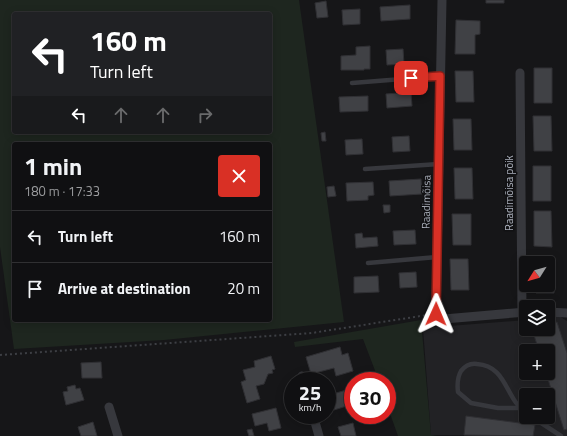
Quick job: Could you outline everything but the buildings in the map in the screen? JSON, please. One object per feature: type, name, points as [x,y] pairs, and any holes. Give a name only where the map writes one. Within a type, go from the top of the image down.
[{"type":"street","name":"Raadimõisa","points":[[436,314],[442,0]]},
{"type":"street","name":"Raadimõisa põik","points":[[520,73],[524,300]]},
{"type":"street","points":[[436,314],[444,319],[519,312]]},
{"type":"street","points":[[555,313],[567,314]]},
{"type":"street","points":[[109,407],[118,436]]},
{"type":"street","points":[[316,424],[319,436]]},
{"type":"lane","points":[[352,83],[440,76]]},
{"type":"lane","points":[[365,168],[439,164]]},
{"type":"lane","points":[[368,263],[437,257]]},
{"type":"lane","points":[[471,363],[485,364],[498,372],[508,387],[512,399],[519,408],[498,408],[471,403],[458,392],[457,381],[462,370],[471,363]]},
{"type":"lane","points":[[543,424],[561,436]]},
{"type":"path","points":[[0,355],[312,333],[436,314]]},
{"type":"shaded area","points":[[0,0],[299,0],[344,322],[164,340],[14,349],[0,247]]},
{"type":"shaded area","points":[[555,316],[559,316],[567,321],[567,436],[431,435],[423,328],[519,321],[519,336],[555,336]]},
{"type":"shaded area","points":[[421,320],[431,435],[437,436],[398,436],[394,424],[396,424],[396,372],[376,372],[363,339],[295,347],[294,342]]},
{"type":"route","points":[[411,78],[440,76],[436,314]]}]
